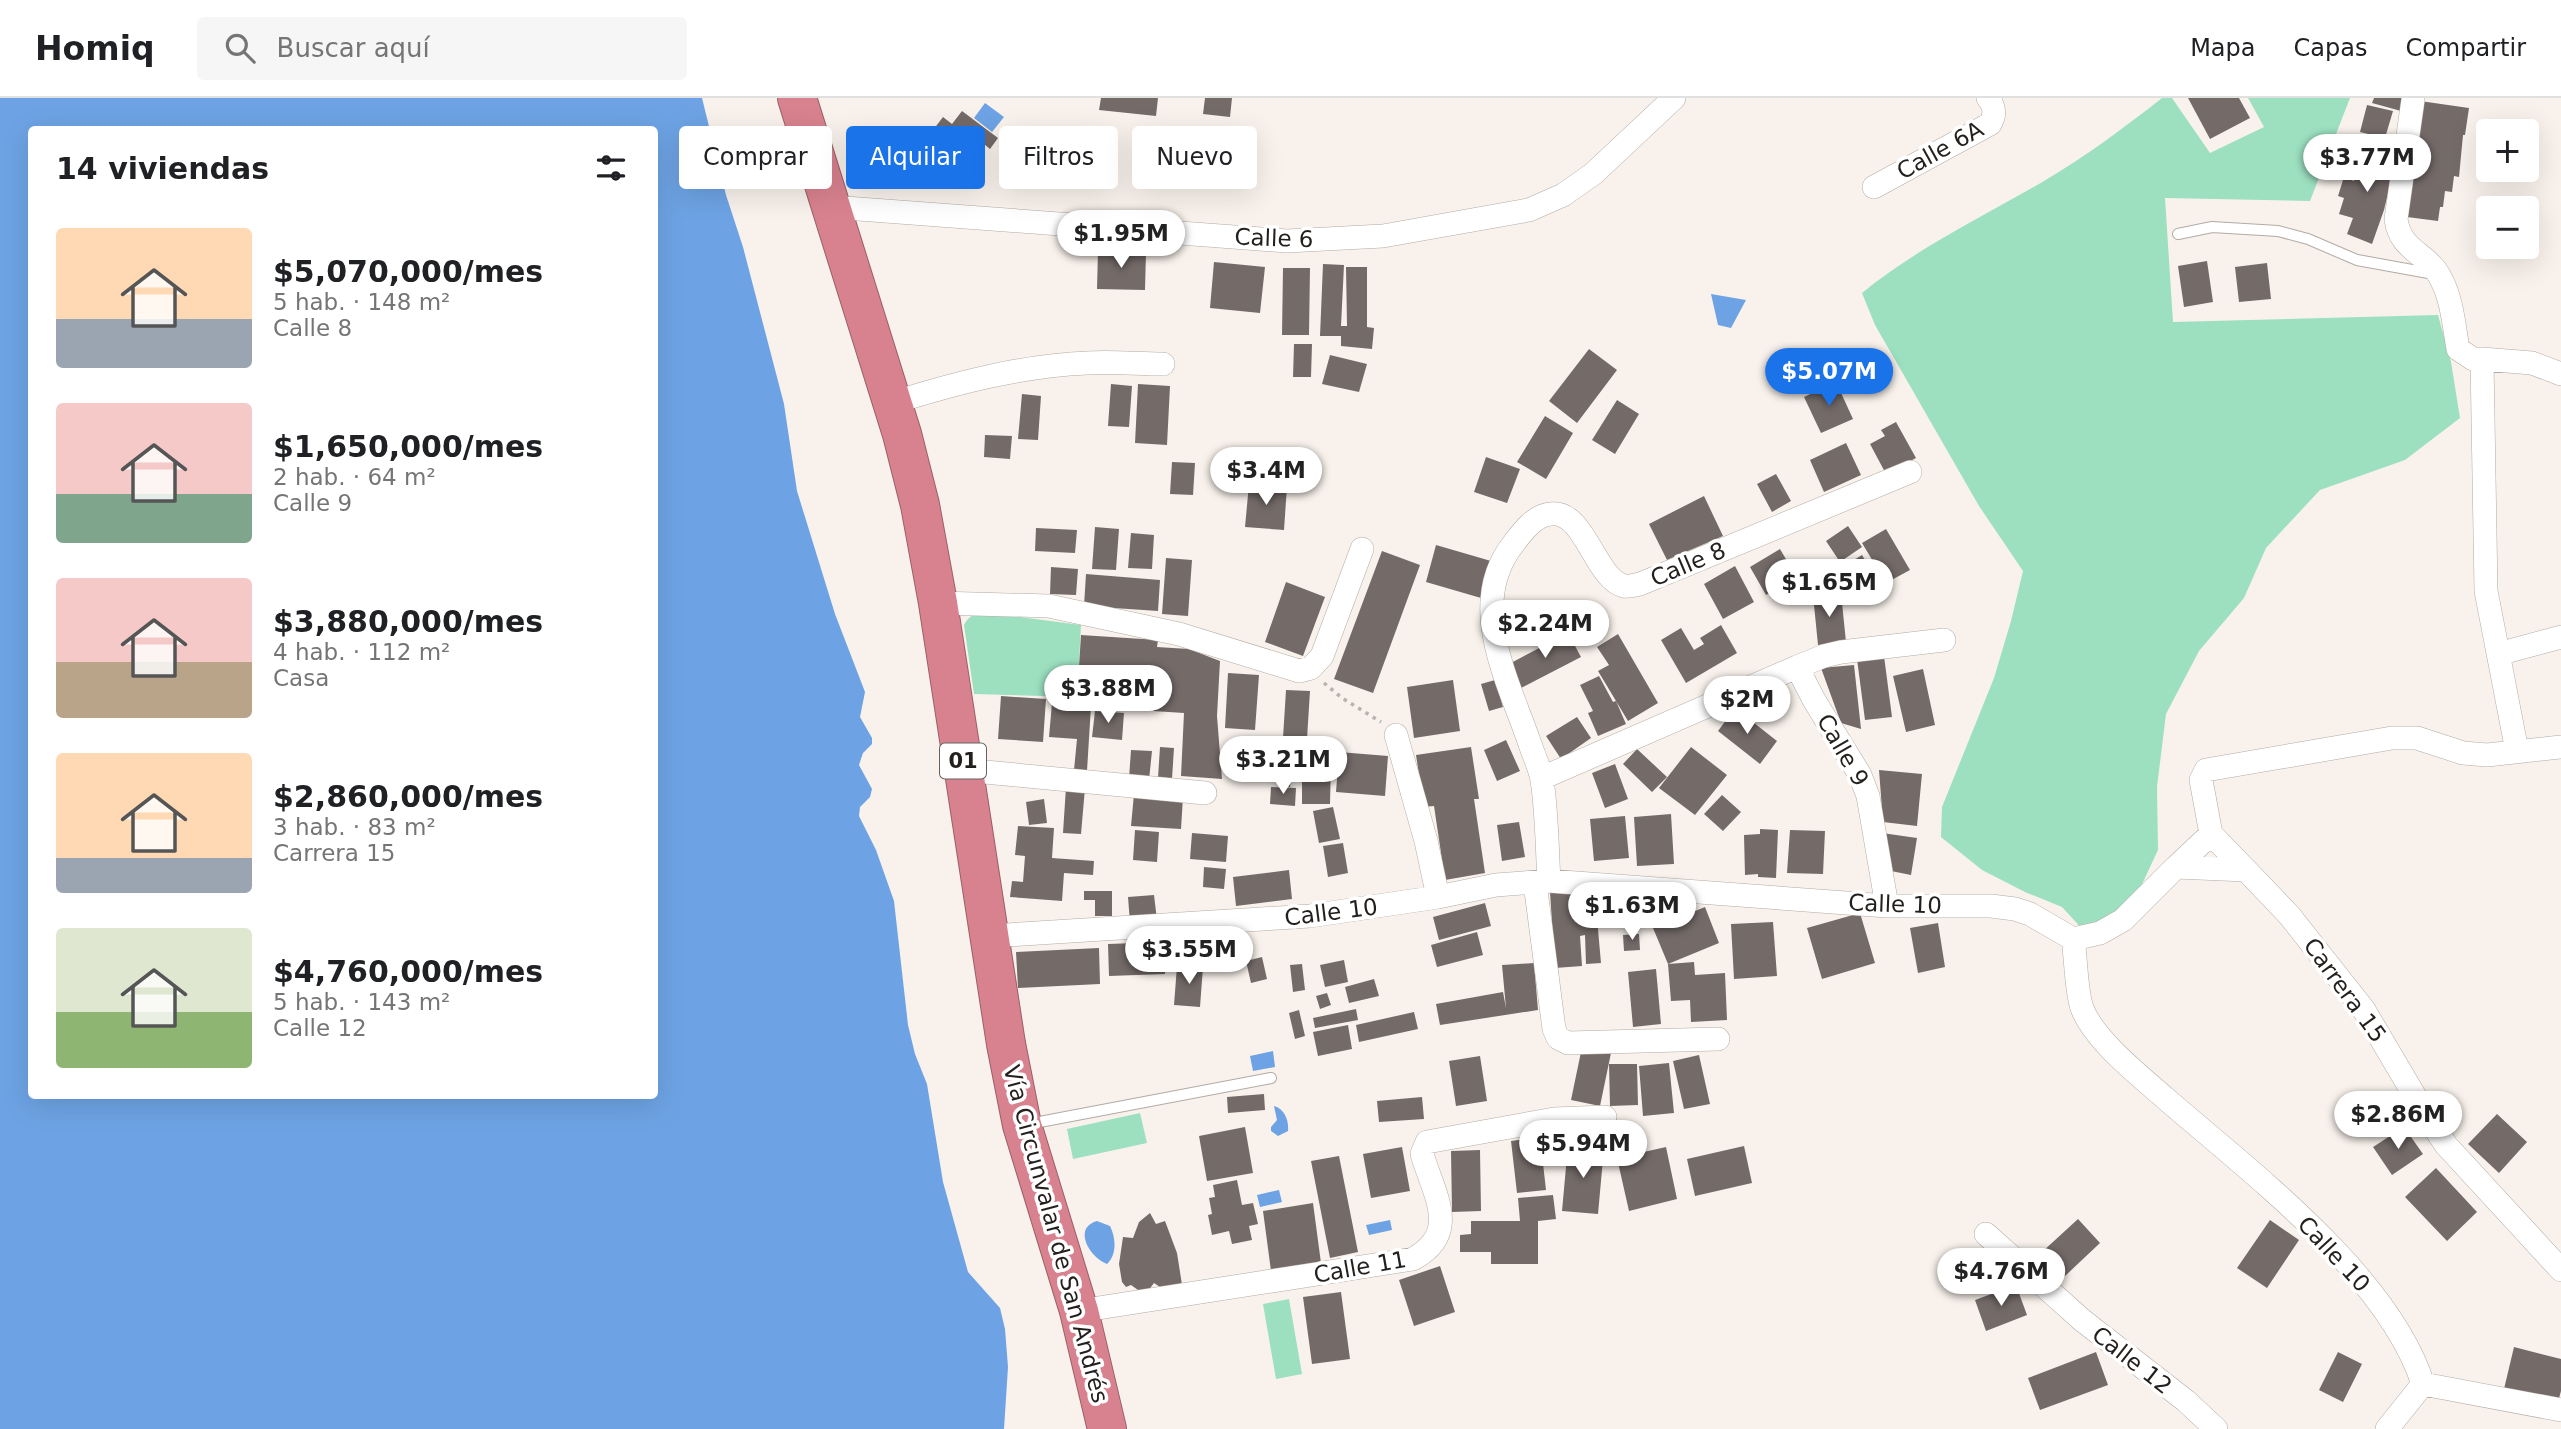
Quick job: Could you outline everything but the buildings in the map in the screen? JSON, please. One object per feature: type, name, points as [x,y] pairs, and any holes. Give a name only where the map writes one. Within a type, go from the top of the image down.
[{"type":"highway","name":"Vía Circunvalar de San Andrés","points":[[797,98],[892,403],[920,505],[938,603],[1006,1044],[1022,1125],[1079,1311],[1107,1429]]},
{"type":"street","name":"Calle 6","points":[[832,207],[1287,241],[1383,236],[1529,210],[1563,195],[1593,174],[1674,98]]},
{"type":"street","points":[[2413,100],[2396,219],[2398,231],[2405,244],[2440,275],[2458,349],[2473,359],[2532,363],[2561,374]]},
{"type":"street","name":"Calle 6A","points":[[1874,187],[1990,124],[1994,116],[1991,102]]},
{"type":"street","points":[[2482,359],[2486,580],[2517,751]]},
{"type":"street","points":[[892,403],[963,381],[1027,369],[1088,363],[1163,364]]},
{"type":"street","name":"Calle 8","points":[[1718,1039],[1567,1043],[1559,1038],[1554,1029],[1542,882],[1542,778],[1494,643],[1491,615],[1494,584],[1508,550],[1524,530],[1540,517],[1550,514],[1560,514],[1571,521],[1614,580],[1625,586],[1910,472]]},
{"type":"street","points":[[938,603],[1049,606],[1179,634],[1299,671],[1311,668],[1322,656],[1362,549]]},
{"type":"street","points":[[2498,654],[2561,637]]},
{"type":"street","points":[[1542,778],[1824,656],[1944,640]]},
{"type":"street","name":"Calle 9","points":[[1797,667],[1860,775],[1868,796],[1887,906]]},
{"type":"street","points":[[1396,735],[1426,841],[1438,897]]},
{"type":"street","points":[[2073,939],[2100,933],[2123,920],[2211,834],[2201,780],[2206,770],[2392,738],[2417,738],[2463,753],[2487,755],[2561,747]]},
{"type":"street","points":[[964,770],[1205,793]]},
{"type":"street","name":"Carrera 15","points":[[2211,834],[2288,915],[2364,1010],[2446,1145],[2561,1270]]},
{"type":"street","points":[[2176,867],[2246,870]]},
{"type":"street","name":"Calle 10","points":[[990,936],[1310,916],[1438,897],[1496,885],[1542,882],[1887,906],[1992,906],[2031,914],[2073,939],[2082,1008],[2096,1031],[2129,1066],[2300,1216],[2364,1283],[2412,1354],[2423,1384]]},
{"type":"street","name":"Calle 11","points":[[1079,1311],[1413,1259],[1427,1251],[1439,1237],[1441,1227],[1441,1216],[1422,1154],[1427,1142],[1554,1119],[1605,1117]]},
{"type":"street","name":"Calle 12","points":[[1986,1234],[2082,1321],[2186,1401],[2216,1429]]},
{"type":"street","points":[[2386,1429],[2423,1384],[2561,1410]]},
{"type":"lane","points":[[2178,234],[2212,227],[2278,232],[2308,239],[2357,260],[2440,275]]},
{"type":"lane","points":[[1022,1125],[1271,1078]]},
{"type":"path","points":[[1311,668],[1342,698],[1384,724],[1396,735]]},
{"type":"green space","points":[[2162,98],[2172,98],[2210,153],[2264,127],[2248,98],[2350,98],[2310,201],[2165,198],[2173,322],[2438,315],[2451,362],[2460,418],[2405,460],[2320,490],[2266,548],[2244,598],[2199,651],[2166,714],[2157,787],[2158,850],[2137,895],[2114,920],[2086,933],[2062,907],[1982,870],[1941,837],[1942,807],[1994,678],[2023,571],[1979,506],[1875,325],[1862,293],[1927,247],[2075,162]]},
{"type":"green space","points":[[982,612],[1081,625],[1077,697],[974,694],[964,625],[971,616]]},
{"type":"green space","points":[[1140,1113],[1147,1143],[1073,1159],[1067,1129]]},
{"type":"green space","points":[[1289,1299],[1302,1374],[1276,1379],[1263,1304]]},
{"type":"water","points":[[0,98],[702,98],[709,126],[679,126],[679,189],[725,189],[743,247],[784,404],[797,491],[835,614],[865,692],[860,717],[872,738],[872,744],[863,753],[859,765],[872,789],[870,797],[860,807],[859,816],[876,850],[894,901],[908,1025],[915,1054],[927,1084],[943,1182],[968,1272],[1000,1308],[1005,1329],[1008,1367],[1004,1429],[0,1429]]},
{"type":"water","points":[[985,103],[1004,117],[992,132],[974,118]]},
{"type":"water","points":[[1711,294],[1746,300],[1731,328],[1718,325]]},
{"type":"water","points":[[1273,1051],[1275,1067],[1253,1071],[1250,1056]]},
{"type":"water","points":[[1274,1106],[1284,1113],[1288,1123],[1288,1131],[1278,1136],[1271,1131],[1277,1120]]},
{"type":"water","points":[[1279,1190],[1282,1202],[1260,1207],[1257,1195]]},
{"type":"water","points":[[1390,1220],[1392,1230],[1369,1235],[1366,1225]]},
{"type":"water","points":[[1097,1221],[1110,1226],[1113,1236],[1114,1251],[1107,1264],[1095,1256],[1086,1243],[1086,1230]]}]
